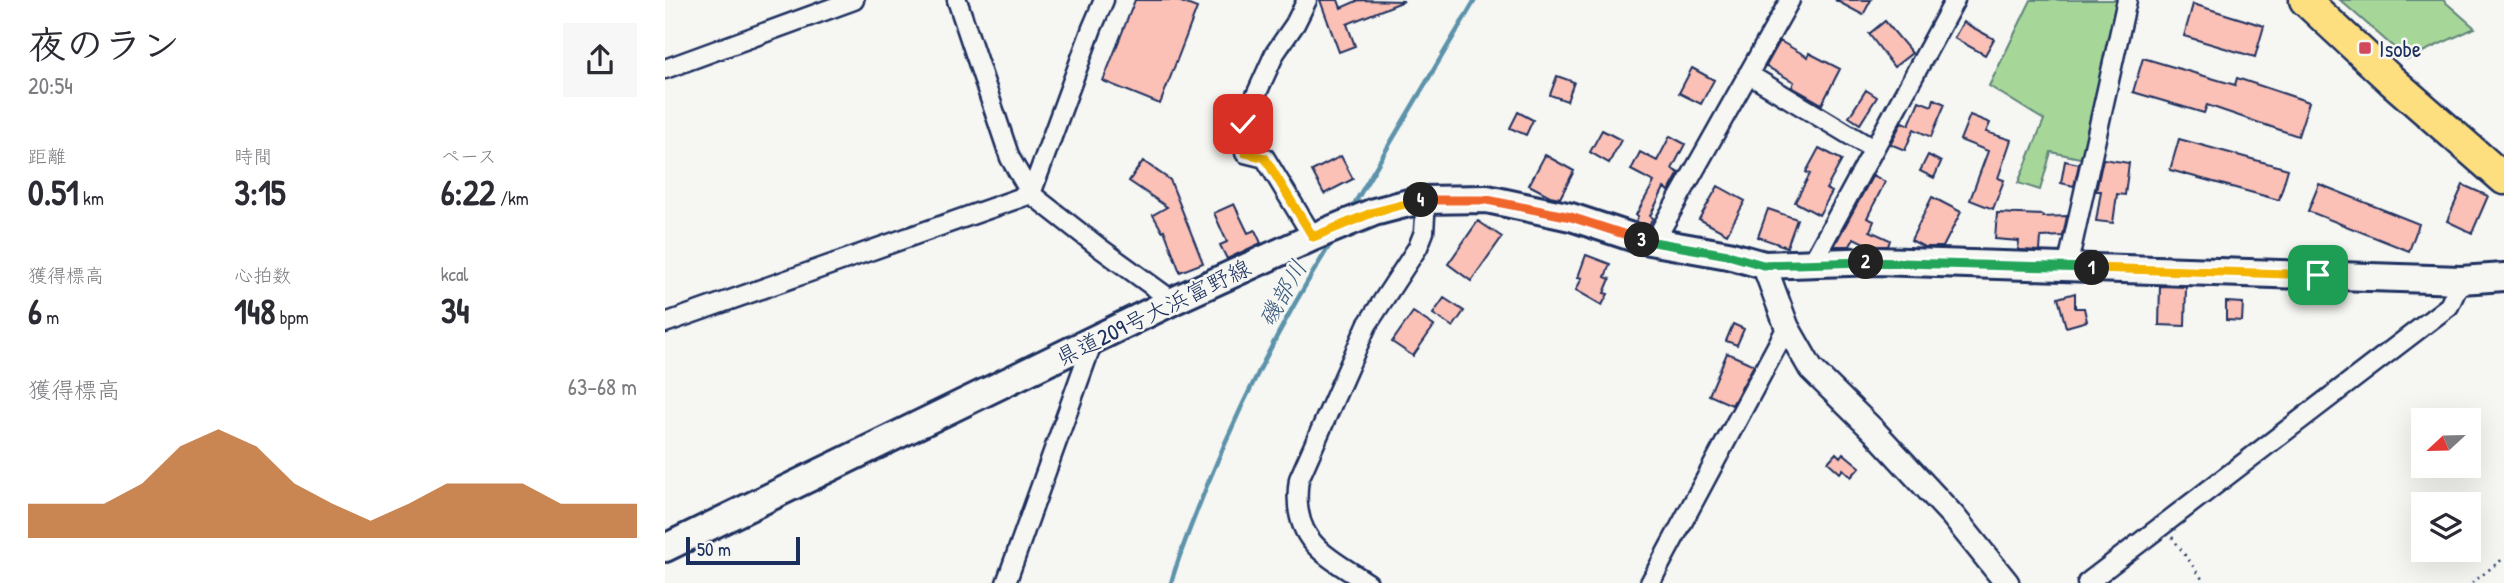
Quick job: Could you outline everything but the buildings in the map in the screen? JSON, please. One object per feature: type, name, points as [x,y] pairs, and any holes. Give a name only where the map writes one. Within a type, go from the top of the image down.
[{"type":"highway","points":[[2305,0],[2391,80],[2504,178]]},
{"type":"main road","name":"県道209号大浜富野線","points":[[665,548],[1174,301],[1313,237],[1374,212],[1420,200],[1487,200],[1571,217],[1638,239],[1728,255],[1763,265],[1877,261],[2461,280],[2504,277]]},
{"type":"street","points":[[665,69],[854,0]]},
{"type":"street","points":[[957,0],[1010,158],[1031,194],[1174,301]]},
{"type":"street","points":[[1031,194],[1091,28],[1104,0]]},
{"type":"street","points":[[1307,0],[1295,24],[1275,53],[1243,124],[1245,153],[1265,158],[1313,237]]},
{"type":"street","points":[[1654,242],[1790,0]]},
{"type":"street","points":[[1812,263],[1955,0]]},
{"type":"street","points":[[2067,268],[2127,0]]},
{"type":"street","points":[[1748,74],[1873,149]]},
{"type":"street","points":[[665,323],[1031,194]]},
{"type":"street","points":[[1368,583],[1319,552],[1307,537],[1299,518],[1296,499],[1299,479],[1367,325],[1418,247],[1424,232],[1425,216],[1420,200]]},
{"type":"street","points":[[1763,265],[1787,327],[1811,369],[1874,431],[1953,516],[2007,583]]},
{"type":"street","points":[[2087,583],[2449,306],[2461,280]]},
{"type":"street","points":[[1650,583],[1787,327]]},
{"type":"street","points":[[1006,583],[1093,341]]},
{"type":"path","points":[[2163,525],[2205,583]]},
{"type":"path","points":[[2472,583],[2504,558]]},
{"type":"green space","points":[[2031,0],[2120,0],[2085,159],[2051,152],[2040,190],[2018,183],[2044,120],[1989,86]]},
{"type":"green space","points":[[2340,0],[2443,0],[2475,28],[2407,59]]},
{"type":"waterway","name":"磯部川","points":[[1350,211],[1475,0]]},
{"type":"waterway","name":"磯部川","points":[[1171,583],[1208,483],[1235,420],[1281,328],[1333,240]]},
{"type":"place","name":"Isobe","points":[[2365,48]]},
{"type":"route","points":[[1243,124],[1245,153],[1265,158],[1313,237],[1374,212],[1420,200],[1487,200],[1571,217],[1638,239],[1728,255],[1763,265],[1877,261],[2318,275]]}]
